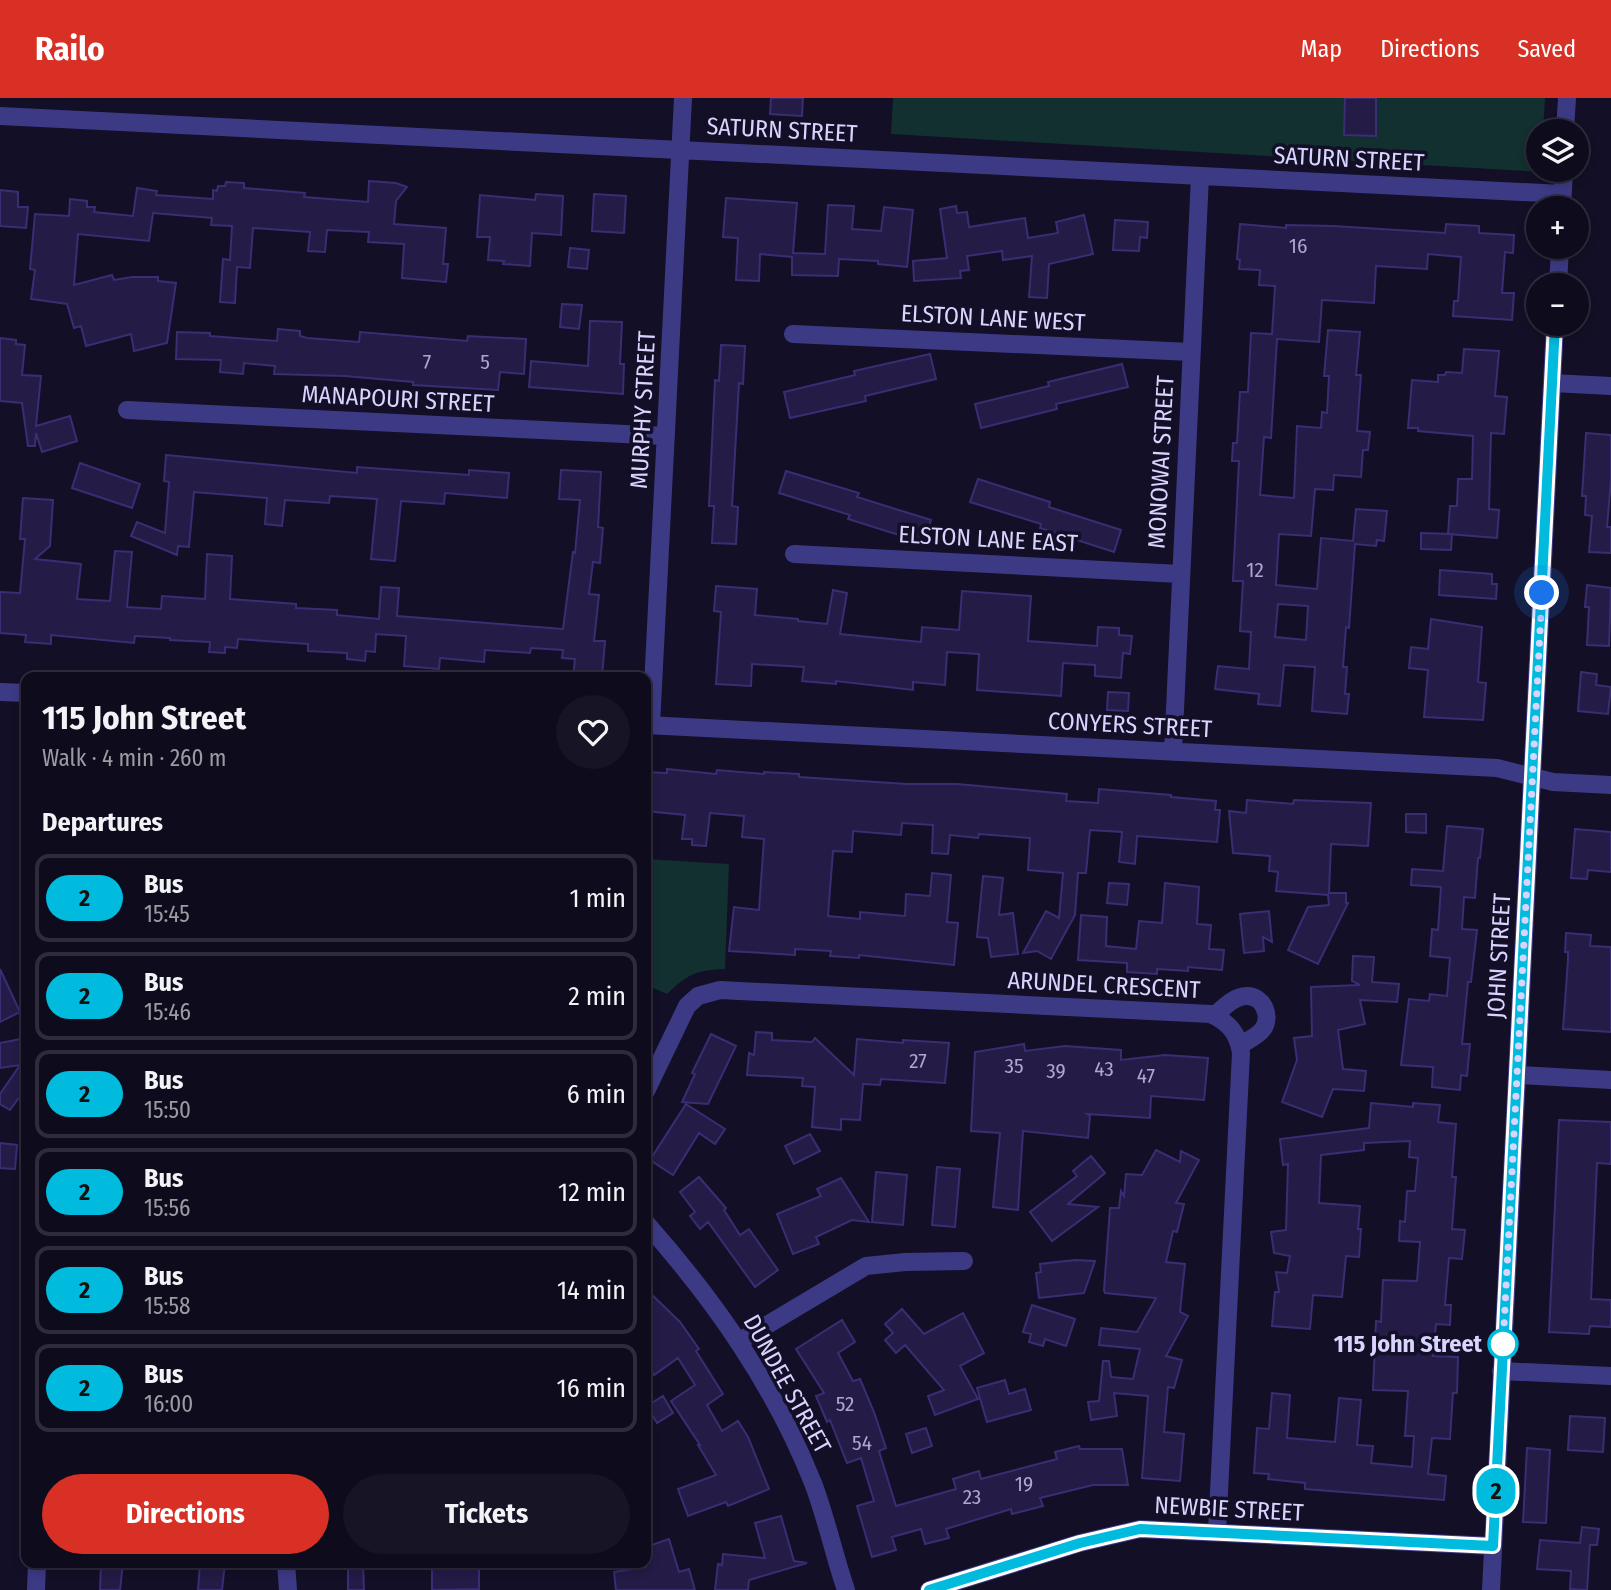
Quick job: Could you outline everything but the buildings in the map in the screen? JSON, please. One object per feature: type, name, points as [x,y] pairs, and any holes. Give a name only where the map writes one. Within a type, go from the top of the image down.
[{"type":"street","name":"MURPHY STREET","points":[[651,677],[683,98]]},
{"type":"street","points":[[1566,119],[1567,98]]},
{"type":"street","name":"SATURN STREET","points":[[0,116],[1200,176],[1526,199]]},
{"type":"street","name":"MONOWAI STREET","points":[[1173,752],[1200,176]]},
{"type":"street","name":"ELSTON LANE WEST","points":[[793,334],[1191,352]]},
{"type":"street","name":"JOHN STREET","points":[[1491,1590],[1554,336]]},
{"type":"street","points":[[1552,383],[1611,386]]},
{"type":"street","name":"MANAPOURI STREET","points":[[127,410],[666,436]]},
{"type":"street","name":"ELSTON LANE EAST","points":[[794,554],[1180,574]]},
{"type":"street","points":[[0,692],[21,693]]},
{"type":"street","name":"CONYERS STREET","points":[[651,725],[1497,768],[1553,782],[1611,785]]},
{"type":"street","name":"ARUNDEL CRESCENT","points":[[651,1081],[687,1006],[698,996],[720,990],[1214,1016],[1232,1028],[1240,1045]]},
{"type":"street","points":[[1214,1016],[1238,998],[1245,996],[1258,1000],[1265,1010],[1265,1024],[1257,1034],[1240,1045],[1217,1532]]},
{"type":"street","points":[[1518,1075],[1611,1080]]},
{"type":"street","name":"DUNDEE STREET","points":[[651,1229],[677,1258],[740,1341],[798,1448],[814,1485],[846,1590]]},
{"type":"street","points":[[740,1341],[866,1266],[964,1261]]},
{"type":"street","points":[[1501,1371],[1611,1376]]},
{"type":"street","name":"NEWBIE STREET","points":[[934,1589],[1121,1532],[1140,1529],[1493,1546]]},
{"type":"street","points":[[36,1590],[37,1568]]},
{"type":"street","points":[[286,1568],[288,1590]]},
{"type":"green space","points":[[893,98],[1545,98],[1544,119],[1526,119],[1526,171],[891,134]]},
{"type":"green space","points":[[651,859],[729,864],[725,969],[693,974],[667,994],[651,987]]},
{"type":"bus line","name":"2","points":[[929,1590],[1080,1543],[1140,1529],[1493,1546],[1554,336]]},
{"type":"place","name":"115 John Street","points":[[1503,1344]]},
{"type":"route","points":[[1503,1344],[1542,593]]}]
